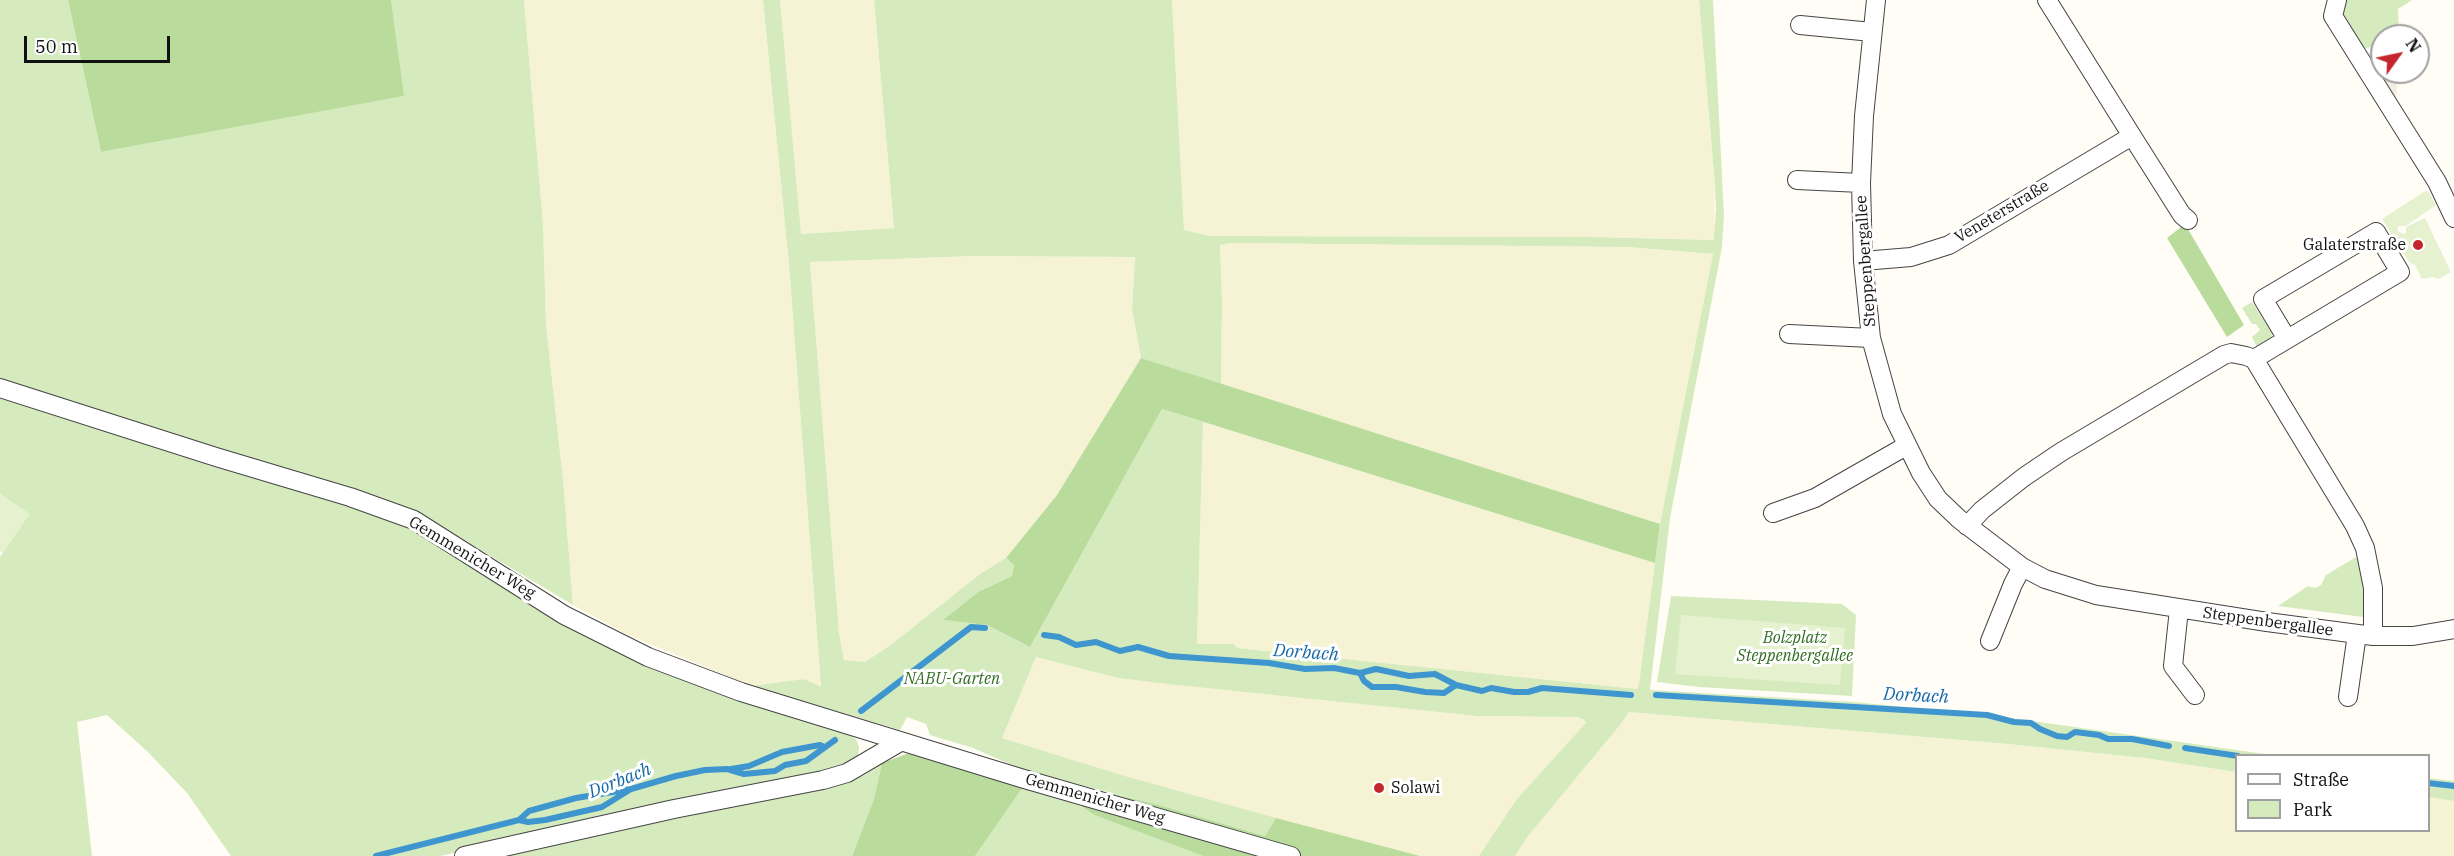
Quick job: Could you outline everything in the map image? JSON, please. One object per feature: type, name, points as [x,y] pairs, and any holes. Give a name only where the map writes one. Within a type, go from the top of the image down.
[{"type":"street","name":"Steppenbergallee","points":[[1876,0],[1861,183],[1863,261],[1871,338],[1892,414],[1906,446],[1938,499],[1968,526],[2022,567],[2045,579],[2096,595],[2365,635],[2413,636],[2454,629]]},
{"type":"street","points":[[2047,0],[2182,215],[2188,220]]},
{"type":"street","points":[[2337,0],[2333,16],[2437,182],[2454,218]]},
{"type":"street","points":[[1800,25],[1872,32]]},
{"type":"street","name":"Veneterstraße","points":[[1863,261],[1911,257],[1949,244],[2132,136]]},
{"type":"street","name":"Steppenbergallee","points":[[1797,180],[1861,183]]},
{"type":"street","points":[[1968,526],[1982,510],[2024,477],[2214,361],[2231,354],[2254,359],[2400,272],[2376,232],[2263,299],[2287,339]]},
{"type":"street","name":"Steppenbergallee","points":[[1789,334],[1871,338]]},
{"type":"street","points":[[2254,359],[2355,526],[2365,548],[2373,588],[2365,635]]},
{"type":"street","name":"Gemmenicher Weg","points":[[0,388],[216,458],[350,497],[414,520],[564,615],[648,657],[741,692],[900,742],[1291,856]]},
{"type":"street","points":[[1773,513],[1815,498],[1906,446]]},
{"type":"street","points":[[1990,641],[2022,567]]},
{"type":"street","name":"Steppenbergallee","points":[[2179,609],[2168,670],[2194,695]]},
{"type":"street","name":"Steppenbergallee","points":[[2348,698],[2365,635]]},
{"type":"street","points":[[464,856],[674,809],[823,780],[847,773],[900,742]]},
{"type":"shaded area","points":[[524,0],[763,0],[789,265],[821,688],[804,679],[752,686],[628,635],[573,605],[563,480],[546,325],[543,224]]},
{"type":"shaded area","points":[[780,0],[874,0],[894,228],[800,234]]},
{"type":"shaded area","points":[[1172,0],[1699,0],[1714,173],[1715,240],[1591,237],[1210,236],[1184,230]]},
{"type":"shaded area","points":[[2376,84],[2397,84],[2395,115]]},
{"type":"shaded area","points":[[1220,244],[1628,247],[1713,254],[1660,524],[1221,384]]},
{"type":"shaded area","points":[[973,256],[1135,257],[1132,309],[1141,358],[1057,495],[1006,558],[980,574],[892,644],[865,662],[844,661],[839,633],[810,262]]},
{"type":"shaded area","points":[[1203,422],[1655,563],[1637,689],[1236,648],[1233,644],[1197,644]]},
{"type":"shaded area","points":[[1036,657],[1118,678],[1477,716],[1578,717],[1587,723],[1576,734],[1504,856],[1375,856],[1002,738]]},
{"type":"shaded area","points":[[1629,712],[2008,744],[2145,758],[2235,772],[2235,832],[2430,832],[2430,797],[2454,801],[2454,856],[1515,856],[1528,836]]},
{"type":"green space","points":[[0,0],[68,0],[101,152],[403,96],[391,0],[524,0],[543,224],[546,325],[563,480],[573,605],[417,512],[356,489],[288,472],[0,380]]},
{"type":"green space","points":[[68,0],[391,0],[404,96],[101,152]]},
{"type":"green space","name":"NABU-Garten","points":[[763,0],[780,0],[801,234],[894,228],[874,0],[1172,0],[1184,230],[1210,236],[1591,237],[1714,240],[1716,209],[1714,173],[1699,0],[1713,0],[1724,215],[1722,247],[1670,518],[1650,690],[1855,702],[2011,718],[2265,754],[2235,754],[2235,772],[2145,758],[2008,744],[1629,712],[1528,836],[1515,856],[1479,856],[1517,799],[1586,723],[1584,720],[1578,717],[1477,716],[1168,684],[1118,678],[1036,657],[1002,738],[1121,775],[1276,818],[1265,836],[1152,803],[1028,772],[973,748],[930,735],[926,724],[907,717],[900,730],[752,686],[804,679],[821,687],[789,265]],"holes":[[[1231,243],[1628,247],[1713,254],[1660,524],[1637,689],[1237,648],[1234,644],[1197,644],[1203,422],[1162,409],[1030,647],[987,625],[943,620],[978,592],[1012,576],[1014,565],[1006,558],[980,574],[892,644],[865,662],[844,660],[839,633],[810,262],[973,256],[1135,257],[1132,309],[1141,358],[1221,384],[1220,245]]]},
{"type":"green space","points":[[2337,0],[2412,0],[2398,9],[2399,24],[2370,24],[2370,47],[2355,51]]},
{"type":"green space","name":"Galaterstraße","points":[[2425,191],[2429,192],[2436,205],[2406,226],[2399,226],[2397,230],[2403,234],[2406,233],[2406,227],[2425,218],[2451,272],[2438,279],[2433,277],[2422,279],[2415,265],[2409,262],[2382,219]]},
{"type":"green space","points":[[2185,224],[2244,325],[2227,337],[2167,238]]},
{"type":"green space","points":[[2252,302],[2272,333],[2271,342],[2258,349],[2252,337],[2260,330],[2256,324],[2252,324],[2242,308]]},
{"type":"green space","points":[[1141,358],[1660,524],[1655,563],[1162,409],[1030,647],[987,625],[943,620],[978,592],[1012,576],[1014,565],[1006,558],[1057,495]]},
{"type":"green space","points":[[0,397],[214,467],[334,499],[409,527],[595,640],[849,734],[856,739],[859,747],[858,756],[847,766],[440,856],[231,856],[187,793],[148,752],[107,715],[77,722],[92,856],[0,856],[0,557],[29,514],[0,494]]},
{"type":"green space","points":[[0,494],[29,514],[3,553],[0,551]]},
{"type":"green space","points":[[2356,557],[2360,563],[2364,587],[2363,617],[2278,606],[2308,586],[2315,588],[2321,585],[2326,575]]},
{"type":"green space","name":"Bolzplatz Steppenbergallee","points":[[1671,596],[1842,604],[1856,615],[1852,696],[1699,687],[1657,682]]},
{"type":"green space","points":[[1681,615],[1845,628],[1840,685],[1675,674]]},
{"type":"green space","points":[[909,753],[1023,787],[975,856],[852,856],[874,799],[882,763]]},
{"type":"green space","points":[[882,763],[874,799],[852,856],[505,856],[844,782],[865,775]]},
{"type":"green space","points":[[2430,778],[2454,781],[2454,801],[2430,797]]},
{"type":"green space","points":[[1023,787],[1081,806],[1094,815],[1203,856],[975,856]]},
{"type":"green space","points":[[1088,788],[1152,803],[1265,836],[1276,818],[1420,856],[1203,856],[1094,815],[1081,806]]},
{"type":"waterway","name":"Dorbach","points":[[861,711],[971,627],[985,628]]},
{"type":"waterway","name":"Dorbach","points":[[1044,635],[1059,637],[1076,645],[1096,642],[1120,651],[1138,647],[1169,656],[1269,663],[1305,669],[1334,668],[1360,673],[1364,681],[1372,687],[1396,687],[1444,693],[1456,685],[1482,691],[1491,688],[1528,692],[1542,688],[1631,695]]},
{"type":"waterway","points":[[1360,673],[1376,669],[1409,676],[1435,674],[1456,685]]},
{"type":"waterway","name":"Dorbach","points":[[1656,695],[1987,715],[2014,722],[2031,723],[2057,736],[2067,737],[2075,732],[2099,735],[2108,739],[2132,739],[2169,746]]},
{"type":"waterway","name":"Dorbach","points":[[376,856],[519,820],[528,822],[545,820],[602,807],[631,789],[676,776],[705,770],[727,769],[744,774],[775,771],[785,765],[806,761],[835,740]]},
{"type":"waterway","points":[[731,769],[749,766],[782,752],[820,745],[824,747]]},
{"type":"waterway","name":"Dorbach","points":[[2185,748],[2235,756]]},
{"type":"waterway","name":"Dorbach","points":[[2430,783],[2454,786]]},
{"type":"waterway","points":[[519,820],[529,811],[576,798],[631,789]]},
{"type":"place","name":"Galaterstraße","points":[[2418,245]]},
{"type":"place","name":"Solawi","points":[[1379,788]]}]
